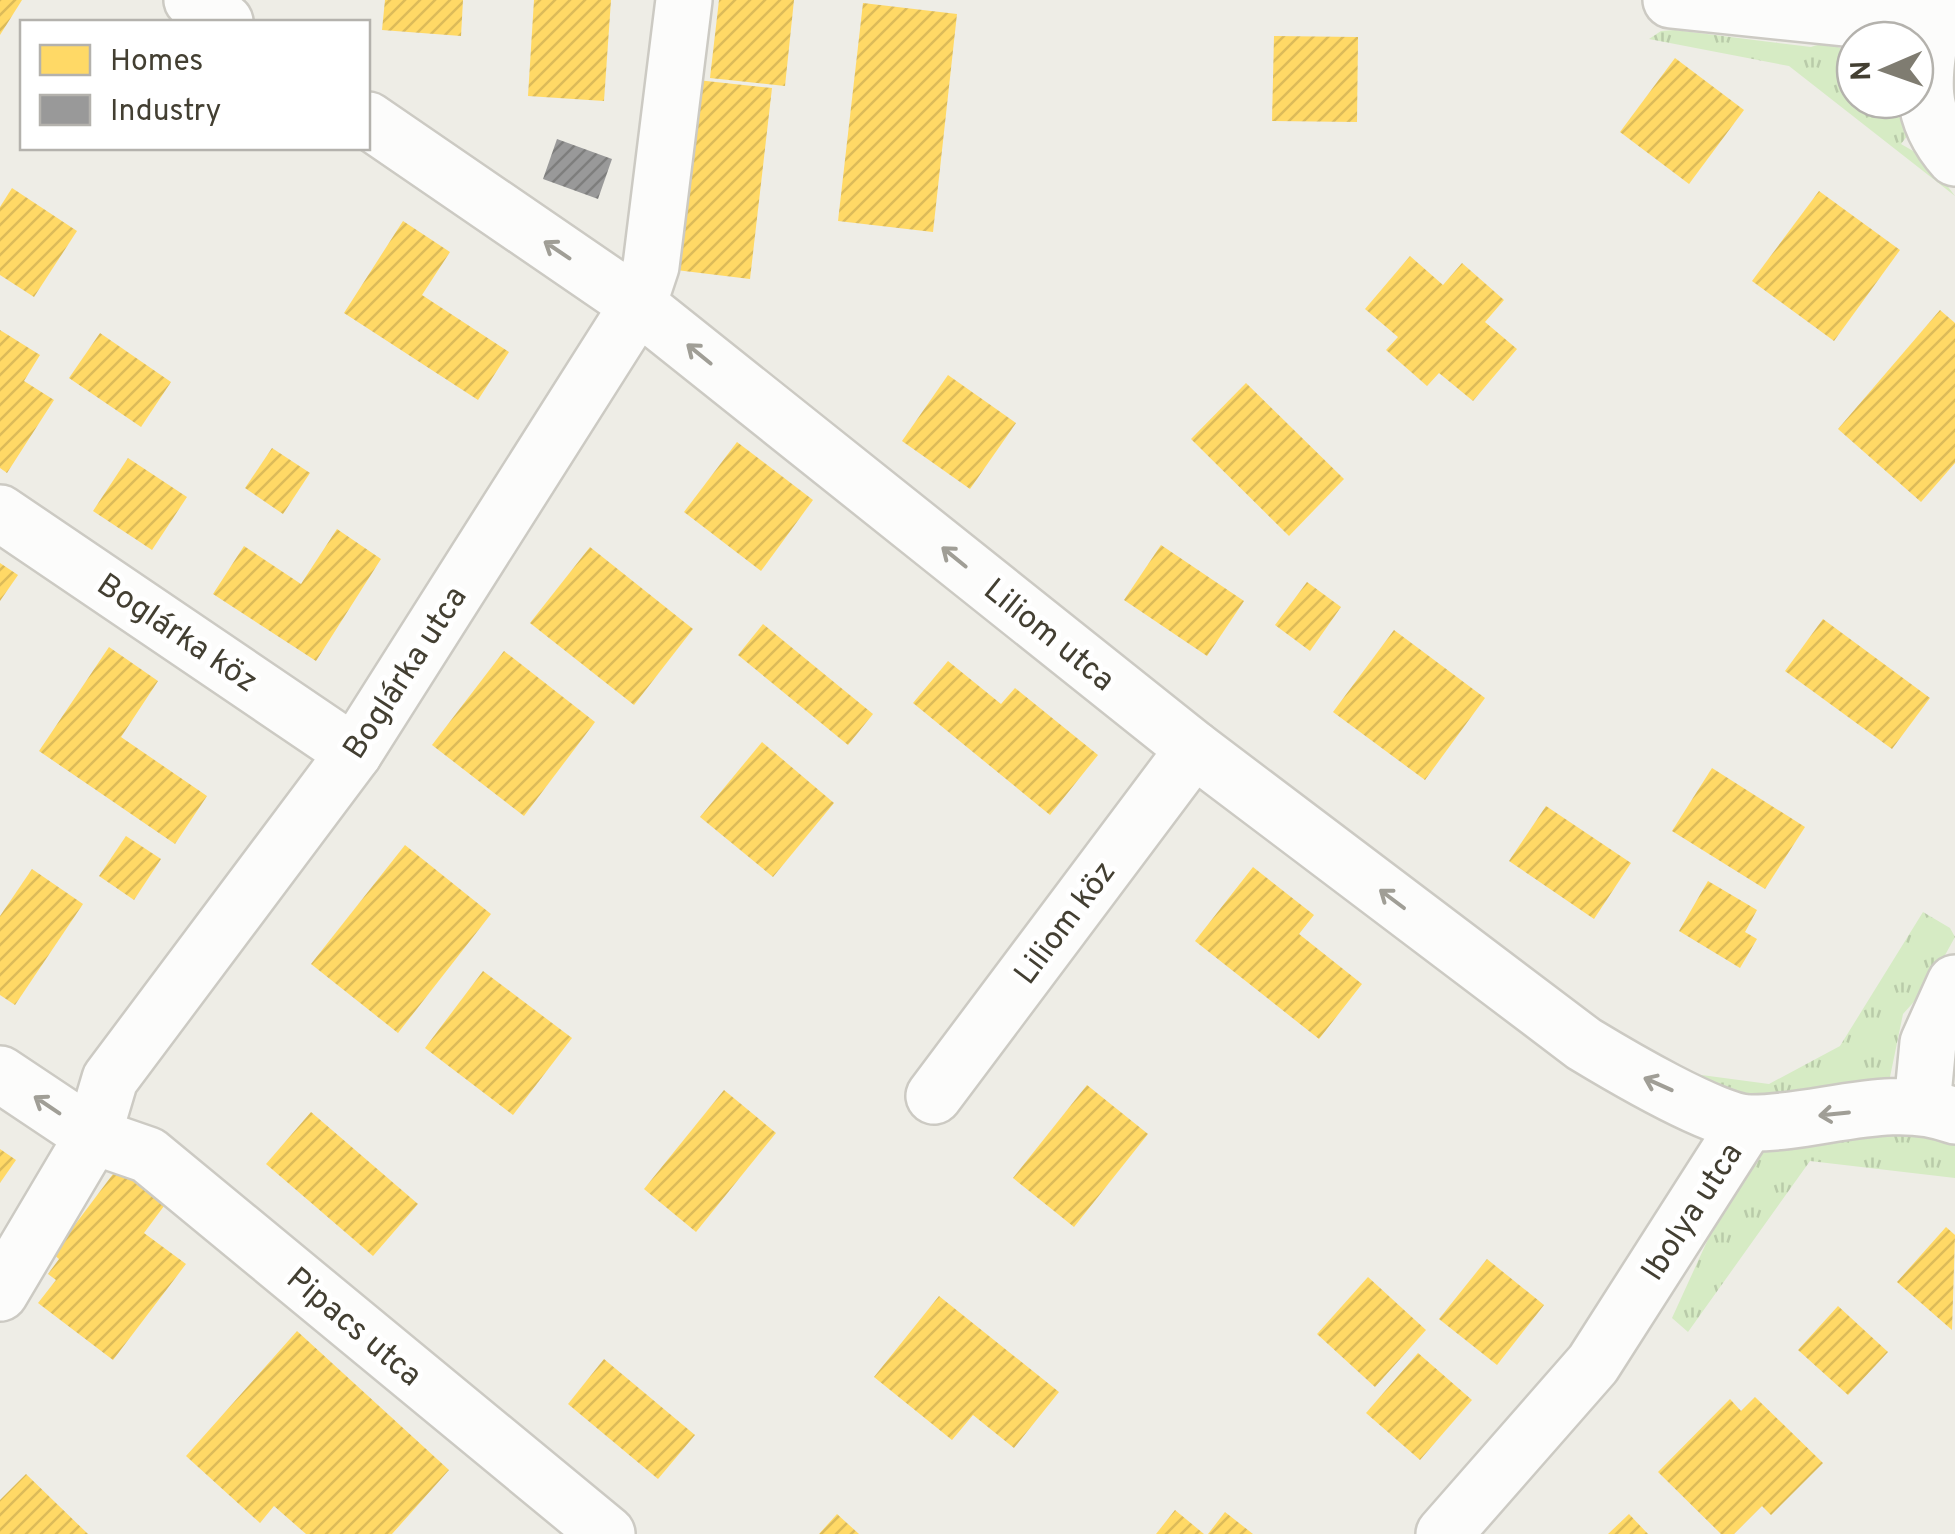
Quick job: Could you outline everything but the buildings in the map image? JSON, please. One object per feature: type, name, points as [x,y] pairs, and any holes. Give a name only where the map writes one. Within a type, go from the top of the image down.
[{"type":"street","points":[[192,0],[222,20]]},
{"type":"street","name":"Boglárka utca","points":[[0,1294],[94,1136],[110,1079],[354,752],[638,305],[651,266],[684,0]]},
{"type":"street","points":[[1671,0],[1943,25],[1922,79],[1928,121],[1955,158]]},
{"type":"street","name":"Liliom utca","points":[[370,121],[638,305],[1194,748],[1584,1044],[1630,1072],[1747,1124]]},
{"type":"street","name":"Boglárka köz","points":[[0,513],[354,752]]},
{"type":"street","name":"Liliom köz","points":[[934,1096],[1194,748]]},
{"type":"street","name":"Ibolya utca","points":[[1444,1534],[1593,1364],[1747,1124],[1938,1111],[1928,1043],[1955,983]]},
{"type":"street","name":"Pipacs utca","points":[[0,1074],[94,1136],[148,1155],[606,1534]]},
{"type":"green space","points":[[1661,31],[1835,47],[1835,102],[1789,66],[1649,39]]},
{"type":"green space","points":[[1858,120],[1907,120],[1911,131],[1901,144],[1927,159],[1955,196]]},
{"type":"green space","points":[[1923,912],[1950,928],[1955,937],[1928,986],[1903,1014],[1890,1077],[1878,1090],[1768,1107],[1679,1072],[1769,1084],[1840,1046]]},
{"type":"green space","points":[[1892,1129],[1955,1141],[1955,1178],[1810,1161],[1688,1332],[1672,1318],[1725,1202],[1755,1153],[1792,1137]]}]
